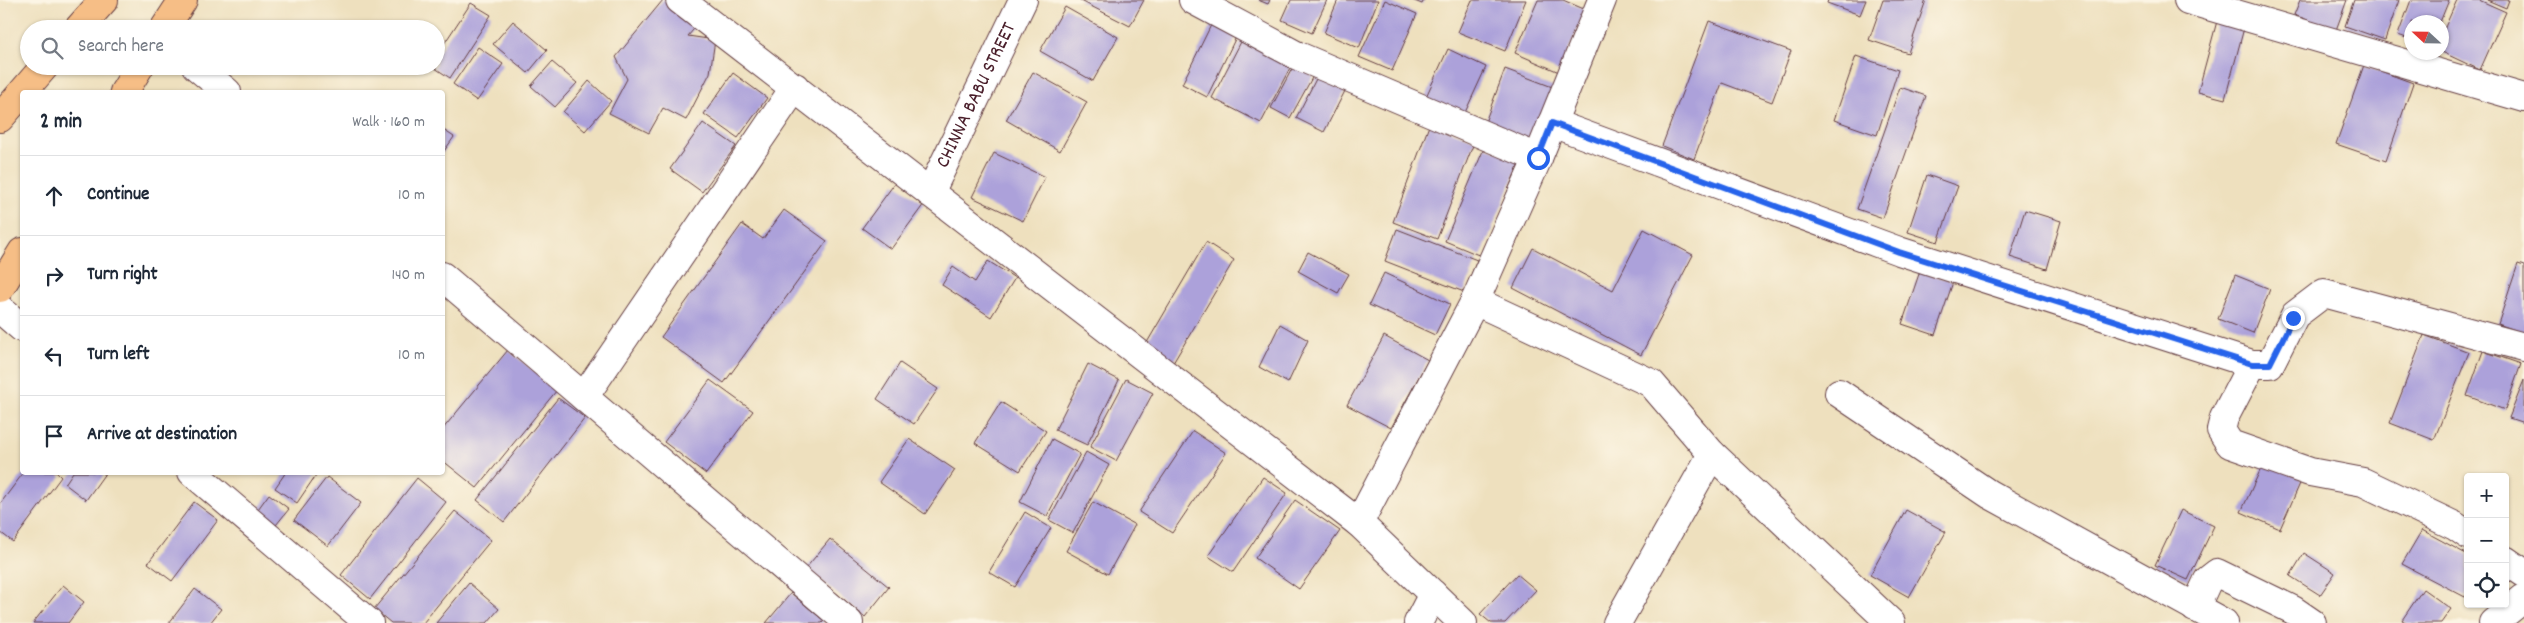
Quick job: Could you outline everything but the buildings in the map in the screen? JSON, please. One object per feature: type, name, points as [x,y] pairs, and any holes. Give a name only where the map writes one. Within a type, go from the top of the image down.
[{"type":"main road","points":[[86,20],[104,0]]},
{"type":"main road","points":[[170,20],[183,0]]},
{"type":"main road","points":[[25,90],[38,75]]},
{"type":"main road","points":[[125,90],[134,75]]},
{"type":"main road","points":[[0,118],[20,95]]},
{"type":"main road","points":[[0,288],[20,255]]},
{"type":"street","points":[[680,0],[795,86],[930,193],[1359,523],[1463,623]]},
{"type":"street","name":"CHINNA BABU STREET","points":[[930,193],[1023,0]]},
{"type":"street","points":[[1193,0],[1296,55],[1538,158]]},
{"type":"street","points":[[1359,523],[1475,301],[1538,158],[1602,0]]},
{"type":"street","points":[[2188,0],[2524,98]]},
{"type":"street","points":[[207,75],[225,90]]},
{"type":"street","points":[[584,397],[795,86]]},
{"type":"street","points":[[1552,123],[1899,252],[2252,364],[2270,364],[2295,315],[2324,293],[2524,347]]},
{"type":"street","points":[[445,279],[849,623]]},
{"type":"street","points":[[1475,301],[1652,384],[1712,454],[1891,623]]},
{"type":"street","points":[[0,309],[20,326]]},
{"type":"street","points":[[2252,364],[2224,418],[2221,430],[2230,444],[2310,472],[2363,482],[2455,526],[2464,532]]},
{"type":"street","points":[[1839,393],[1989,494],[2224,623]]},
{"type":"street","points":[[1618,623],[1712,454]]},
{"type":"street","points":[[196,475],[369,623]]},
{"type":"street","points":[[2509,563],[2524,573]]},
{"type":"street","points":[[2195,608],[2208,580],[2217,573],[2293,610],[2312,623]]},
{"type":"street","points":[[1418,623],[1433,594]]},
{"type":"street","points":[[2493,623],[2524,598]]},
{"type":"route","points":[[1538,158],[1552,123],[1899,252],[2252,364],[2266,366],[2274,360],[2293,318]]}]
